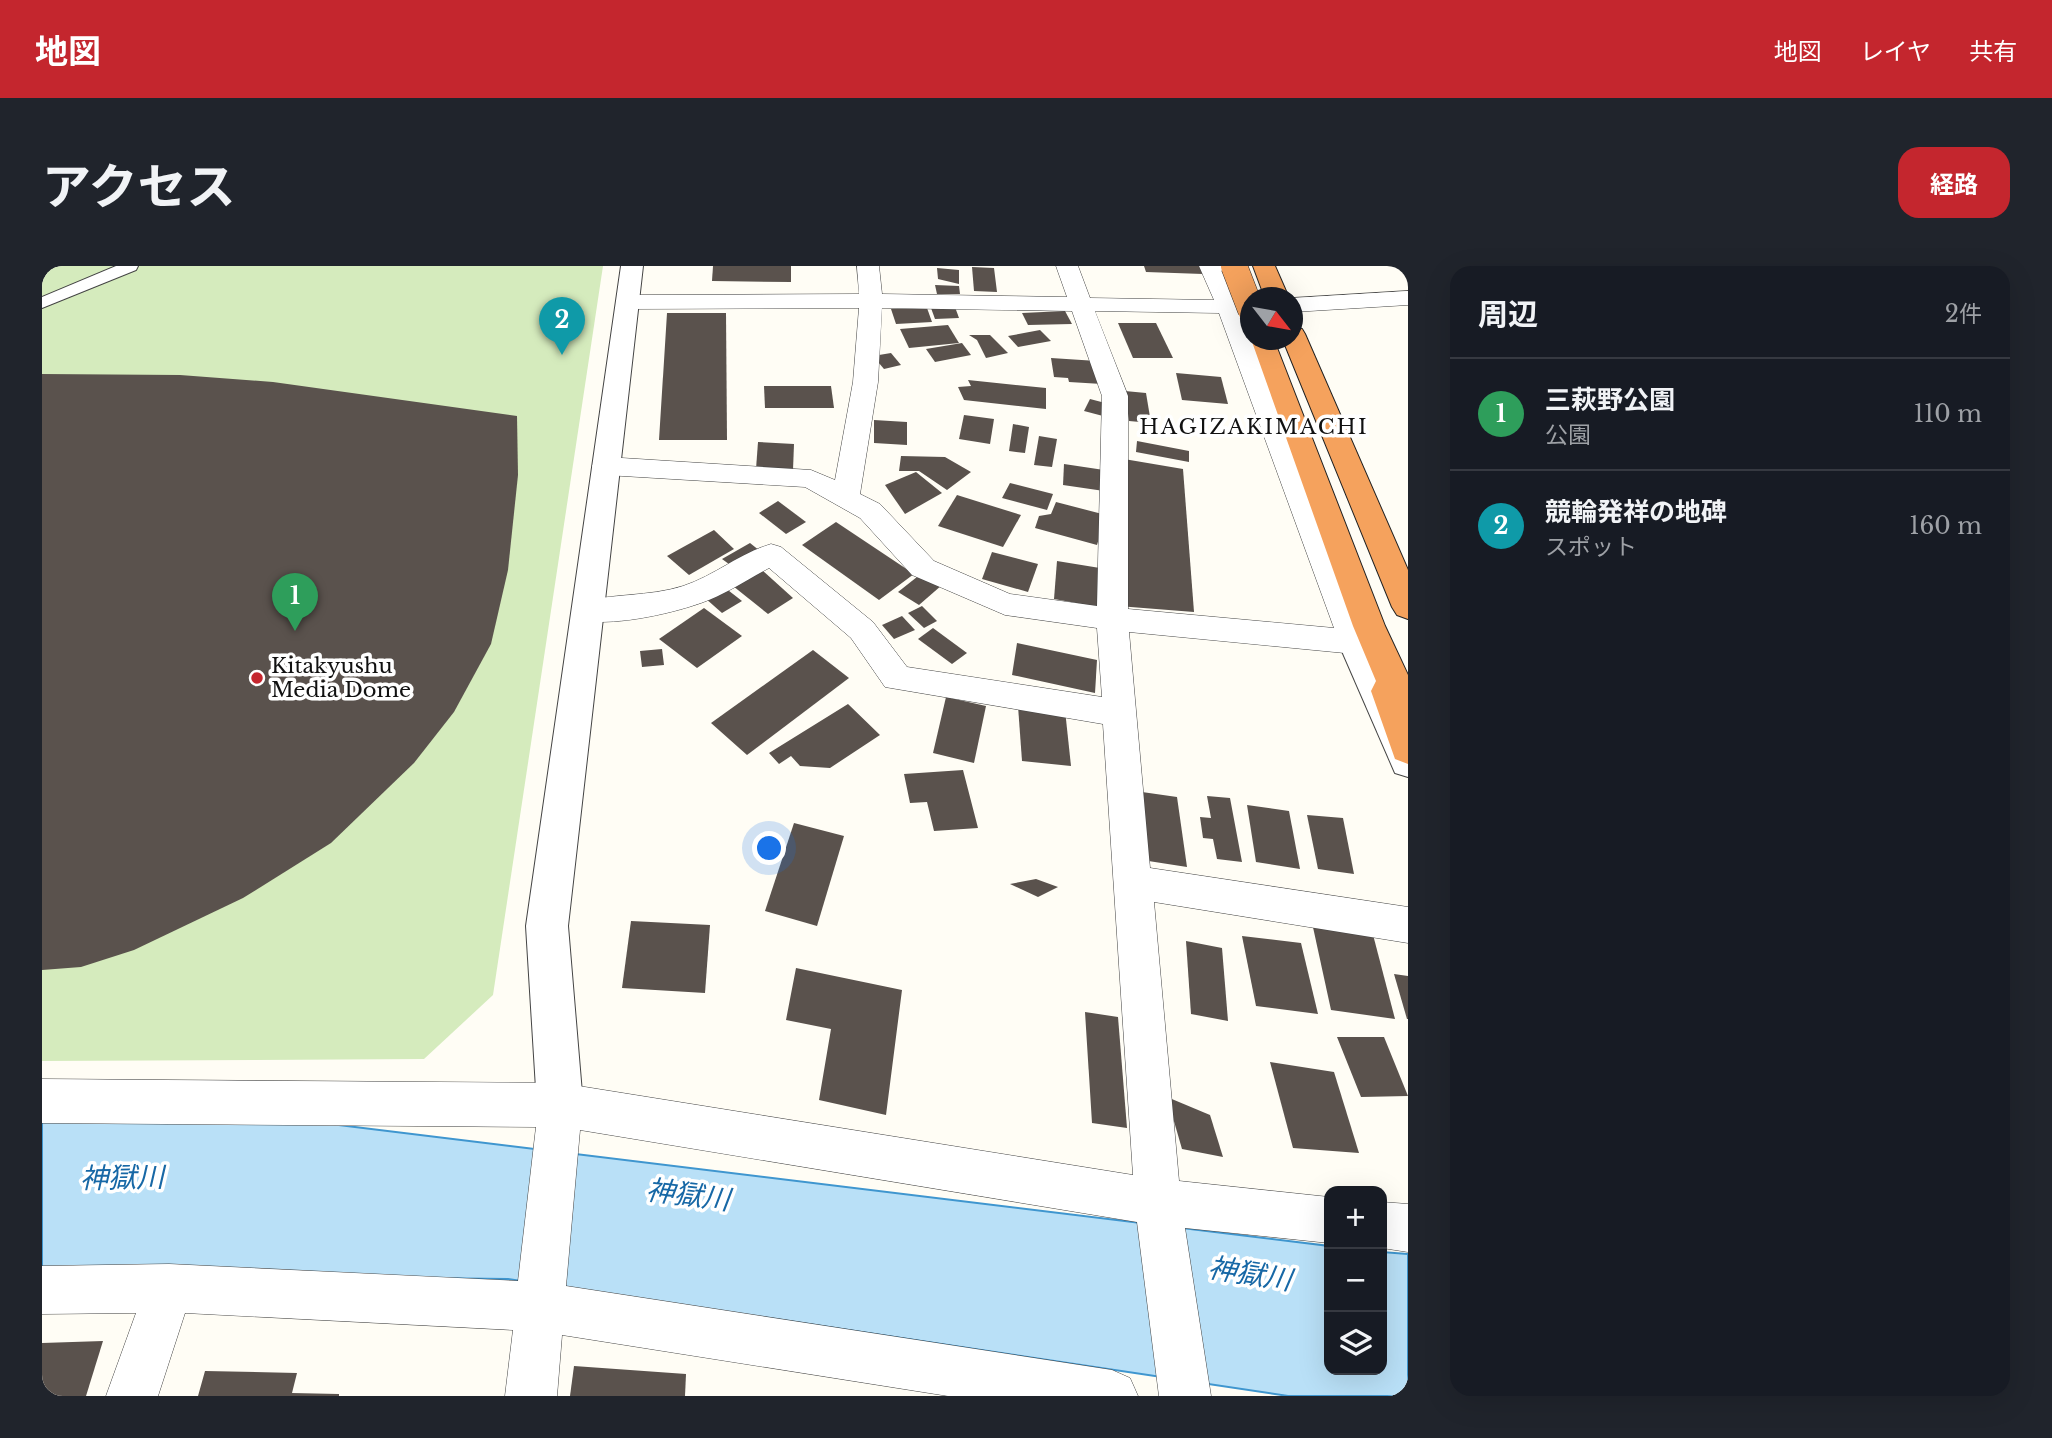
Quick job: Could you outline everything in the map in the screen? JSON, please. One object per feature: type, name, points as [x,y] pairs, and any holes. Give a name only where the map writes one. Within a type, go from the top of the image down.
[{"type":"highway","points":[[1234,266],[1240,294]]},
{"type":"highway","points":[[1264,266],[1273,287]]},
{"type":"highway","points":[[1265,350],[1362,634],[1408,749]]},
{"type":"highway","points":[[1300,350],[1408,607]]},
{"type":"highway","points":[[1362,634],[1408,714]]},
{"type":"street","points":[[42,303],[130,266]]},
{"type":"street","points":[[531,1396],[559,1105],[547,926],[632,266]]},
{"type":"street","points":[[845,498],[861,411],[873,301],[868,266]]},
{"type":"street","points":[[1067,266],[1115,396],[1112,618],[1158,1202],[1185,1396]]},
{"type":"street","points":[[1210,266],[1240,304]]},
{"type":"street","points":[[1303,304],[1408,298]]},
{"type":"street","points":[[628,302],[873,301],[1240,308]]},
{"type":"street","points":[[1258,350],[1408,762]]},
{"type":"street","points":[[607,466],[811,479],[870,511],[923,568],[1005,604],[1112,618],[1362,634]]},
{"type":"street","points":[[588,611],[630,608],[692,596],[772,554],[862,630],[897,678],[1120,713]]},
{"type":"street","points":[[1133,881],[1408,925]]},
{"type":"street","points":[[42,1101],[559,1105],[1158,1202],[1324,1219]]},
{"type":"street","points":[[1387,1226],[1408,1228]]},
{"type":"street","points":[[132,1396],[169,1288]]},
{"type":"street","points":[[42,1290],[169,1288],[540,1307],[1112,1396]]},
{"type":"green space","points":[[42,266],[603,266],[493,995],[424,1059],[42,1061]]},
{"type":"water","name":"神獄川","points":[[42,1121],[306,1121],[1324,1245],[1324,1375],[1387,1375],[1387,1252],[1408,1254],[1408,1396],[1288,1396],[508,1279],[42,1274]]},
{"type":"building","points":[[713,266],[791,266],[791,282],[712,281]]},
{"type":"building","points":[[1144,266],[1200,266],[1203,274],[1146,272]]},
{"type":"building","points":[[972,267],[994,268],[997,292],[974,291]]},
{"type":"building","points":[[937,268],[959,270],[959,284],[938,279]]},
{"type":"building","points":[[935,285],[959,286],[960,294],[937,294]]},
{"type":"building","points":[[955,307],[959,318],[935,319],[931,308]]},
{"type":"building","points":[[927,308],[932,322],[896,324],[891,309]]},
{"type":"building","points":[[1065,311],[1072,324],[1028,325],[1022,313]]},
{"type":"building","points":[[667,313],[726,313],[727,440],[659,440]]},
{"type":"building","points":[[1118,323],[1156,323],[1173,358],[1133,358]]},
{"type":"building","points":[[948,325],[959,343],[909,348],[900,329]]},
{"type":"building","points":[[1040,330],[1051,341],[1018,347],[1008,336]]},
{"type":"building","points":[[969,335],[990,335],[1008,353],[986,358],[977,340]]},
{"type":"building","points":[[962,343],[971,355],[935,362],[926,349]]},
{"type":"building","points":[[891,353],[901,365],[884,369],[873,356]]},
{"type":"building","points":[[1051,358],[1097,361],[1102,384],[1069,382],[1068,378],[1054,377]]},
{"type":"building","points":[[1176,373],[1221,377],[1228,404],[1182,400]]},
{"type":"building","name":"Kitakyushu Media Dome","points":[[42,374],[180,375],[273,382],[517,416],[518,475],[508,570],[491,644],[454,712],[414,763],[331,843],[243,898],[134,950],[81,967],[42,970]]},
{"type":"building","points":[[968,380],[1046,388],[1046,409],[964,400],[958,387],[971,386]]},
{"type":"building","points":[[764,386],[831,386],[834,408],[765,408]]},
{"type":"building","points":[[1125,391],[1146,393],[1151,423],[1129,421]]},
{"type":"building","points":[[1090,399],[1109,404],[1103,416],[1084,411]]},
{"type":"building","points":[[964,415],[994,419],[990,444],[959,439]]},
{"type":"building","points":[[874,420],[907,422],[907,445],[874,443]]},
{"type":"building","points":[[1013,424],[1029,427],[1025,453],[1009,451]]},
{"type":"building","points":[[1039,436],[1057,439],[1052,467],[1034,465]]},
{"type":"building","points":[[1137,441],[1189,451],[1189,462],[1136,452]]},
{"type":"building","points":[[758,442],[794,444],[793,470],[756,469]]},
{"type":"building","points":[[901,456],[945,457],[971,472],[947,490],[919,471],[899,471]]},
{"type":"building","points":[[1118,458],[1183,469],[1194,612],[1118,606]]},
{"type":"building","points":[[1064,464],[1104,470],[1104,491],[1063,485]]},
{"type":"building","points":[[916,472],[942,493],[905,514],[885,485]]},
{"type":"building","points":[[1010,483],[1053,494],[1047,510],[1002,498]]},
{"type":"building","points":[[957,495],[1021,515],[1003,547],[938,526]]},
{"type":"building","points":[[778,501],[806,522],[786,534],[759,513]]},
{"type":"building","points":[[1056,502],[1106,515],[1097,545],[1035,528],[1039,516],[1051,514]]},
{"type":"building","points":[[836,522],[914,574],[879,600],[802,545]]},
{"type":"building","points":[[714,530],[734,549],[689,575],[667,556]]},
{"type":"building","points":[[750,543],[760,551],[733,567],[722,559]]},
{"type":"building","points":[[992,552],[1038,564],[1028,592],[982,579]]},
{"type":"building","points":[[1057,561],[1106,569],[1104,608],[1054,599]]},
{"type":"building","points":[[761,569],[793,598],[768,614],[733,586]]},
{"type":"building","points":[[922,573],[942,585],[919,605],[898,592]]},
{"type":"building","points":[[724,587],[742,601],[722,613],[705,598]]},
{"type":"building","points":[[922,606],[937,621],[924,628],[908,613]]},
{"type":"building","points":[[704,608],[742,636],[697,668],[659,639]]},
{"type":"building","points":[[902,616],[915,630],[894,639],[882,625]]},
{"type":"building","points":[[933,628],[967,653],[952,664],[918,639]]},
{"type":"building","points":[[1017,643],[1097,660],[1095,693],[1012,675]]},
{"type":"building","points":[[662,649],[664,665],[642,667],[640,651]]},
{"type":"building","points":[[813,650],[849,678],[747,755],[711,723]]},
{"type":"building","points":[[946,697],[986,706],[974,763],[933,753]]},
{"type":"building","points":[[848,704],[880,735],[830,768],[800,766],[791,756],[779,764],[769,753]]},
{"type":"building","points":[[1018,706],[1065,710],[1071,766],[1022,761]]},
{"type":"building","points":[[963,770],[978,828],[934,831],[927,802],[910,803],[904,774]]},
{"type":"building","points":[[1135,791],[1177,797],[1187,867],[1142,860]]},
{"type":"building","points":[[1207,796],[1230,798],[1242,862],[1217,859],[1213,839],[1203,838],[1200,817],[1211,818]]},
{"type":"building","points":[[1247,805],[1289,811],[1300,869],[1256,862]]},
{"type":"building","points":[[1307,815],[1343,818],[1354,874],[1318,869]]},
{"type":"building","points":[[794,823],[844,836],[817,926],[765,911]]},
{"type":"building","points":[[1036,879],[1058,887],[1038,897],[1010,884]]},
{"type":"building","points":[[1311,918],[1371,927],[1395,1019],[1331,1010]]},
{"type":"building","points":[[631,921],[710,925],[705,993],[622,988]]},
{"type":"building","points":[[1242,936],[1301,943],[1318,1014],[1256,1006]]},
{"type":"building","points":[[1186,941],[1222,948],[1228,1021],[1191,1014]]},
{"type":"building","points":[[796,968],[902,990],[886,1115],[819,1100],[831,1029],[786,1020]]},
{"type":"building","points":[[1394,974],[1408,976],[1408,1019],[1407,1019]]},
{"type":"building","points":[[1085,1012],[1118,1017],[1127,1128],[1092,1123]]},
{"type":"building","points":[[1337,1037],[1384,1037],[1408,1096],[1361,1097]]},
{"type":"building","points":[[1270,1062],[1334,1072],[1359,1153],[1293,1148]]},
{"type":"building","points":[[1167,1097],[1210,1115],[1223,1157],[1182,1149]]},
{"type":"building","points":[[103,1341],[86,1396],[42,1396],[42,1343]]},
{"type":"building","points":[[574,1366],[686,1374],[685,1396],[570,1396]]},
{"type":"building","points":[[205,1371],[297,1373],[292,1393],[339,1396],[198,1396]]},
{"type":"place","name":"競輪発祥の地碑","points":[[562,355]]},
{"type":"place","name":"三萩野公園","points":[[295,631]]},
{"type":"place","name":"Kitakyushu Media Dome","points":[[257,678]]},
{"type":"district","name":"HAGIZAKIMACHI","points":[[1254,427]]}]
